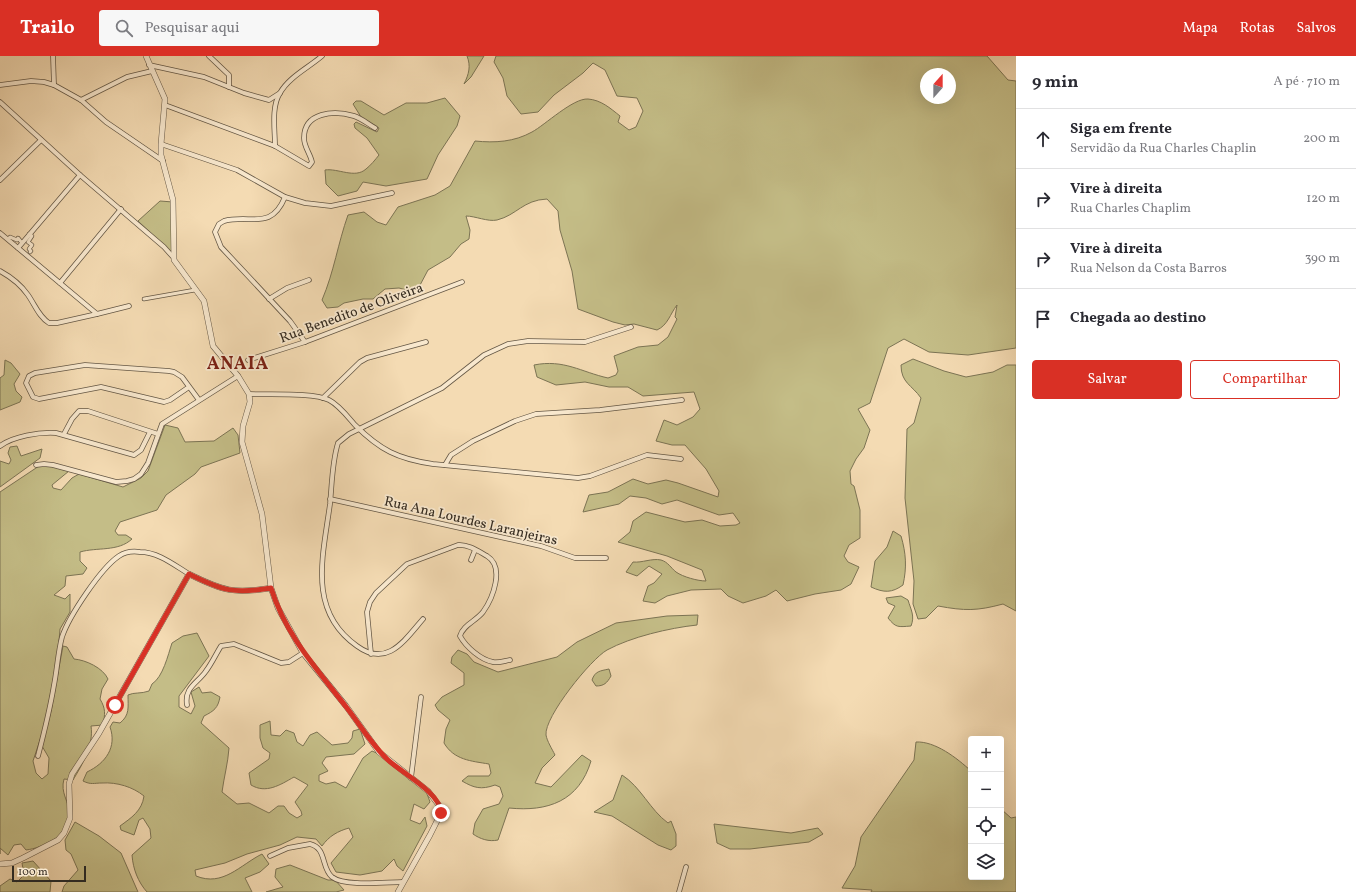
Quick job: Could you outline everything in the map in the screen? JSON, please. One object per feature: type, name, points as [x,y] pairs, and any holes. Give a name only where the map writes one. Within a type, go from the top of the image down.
[{"type":"street","points":[[53,56],[54,85]]},
{"type":"street","points":[[146,56],[148,65],[164,94],[165,105],[161,144],[163,161],[173,200],[173,254],[176,264],[206,304],[210,340],[213,346],[238,376],[249,394],[250,402],[243,426],[242,442],[262,514],[271,588],[286,625],[303,653],[379,752],[411,778],[439,804],[441,813],[398,892]]},
{"type":"street","points":[[209,56],[229,75],[229,87]]},
{"type":"street","points":[[268,100],[280,93],[300,72],[322,56]]},
{"type":"street","points":[[148,65],[204,77],[248,95],[268,100],[276,106]]},
{"type":"street","points":[[81,100],[127,77],[152,71]]},
{"type":"street","points":[[0,85],[31,81],[44,82],[54,85],[81,100],[106,122],[163,161]]},
{"type":"street","points":[[275,146],[276,106],[280,93]]},
{"type":"street","points":[[0,102],[80,175],[173,254]]},
{"type":"street","points":[[165,105],[275,146],[309,166],[312,162],[304,144],[304,138],[306,126],[314,118],[335,112],[355,116],[375,128]]},
{"type":"street","points":[[0,180],[41,140]]},
{"type":"street","points":[[161,144],[244,173],[285,197],[305,203],[332,206],[392,193]]},
{"type":"street","points":[[18,248],[80,175]]},
{"type":"street","points":[[285,197],[274,216],[260,219],[224,221],[219,224],[215,232],[222,246],[297,330],[305,342]]},
{"type":"street","points":[[60,283],[121,209]]},
{"type":"street","points":[[0,233],[97,314]]},
{"type":"street","points":[[29,234],[32,236],[28,242],[32,245],[29,249],[31,251],[30,252]]},
{"type":"street","points":[[8,239],[10,237],[17,240],[18,238],[22,243]]},
{"type":"street","points":[[0,271],[18,284],[28,295],[40,315],[49,323],[57,323],[129,306]]},
{"type":"street","points":[[269,299],[287,288],[309,280]]},
{"type":"street","name":"Rua Benedito de Oliveira","points":[[248,360],[305,342],[462,282]]},
{"type":"street","points":[[144,299],[197,290]]},
{"type":"street","points":[[423,619],[393,650],[380,656],[358,647],[335,626],[323,598],[322,563],[338,443],[345,437],[360,429],[442,388],[484,355],[508,344],[528,341],[581,342],[608,336],[631,327]]},
{"type":"street","points":[[324,398],[360,362],[367,358],[426,342]]},
{"type":"street","points":[[189,387],[170,400],[164,402],[101,387],[39,399],[33,397],[26,383],[29,376],[35,372],[85,365],[174,372],[182,378],[189,387],[199,400]]},
{"type":"street","points":[[36,465],[44,464],[116,482],[127,481],[141,474],[145,469],[160,428],[166,421],[238,376]]},
{"type":"street","points":[[249,394],[324,398],[331,401],[381,447],[398,456],[413,461],[578,478],[590,476],[647,455],[681,459]]},
{"type":"street","points":[[445,465],[451,455],[467,444],[515,421],[536,414],[600,410],[682,400]]},
{"type":"street","points":[[64,434],[72,419],[79,411],[88,411],[158,434]]},
{"type":"street","points":[[0,446],[12,440],[46,432],[64,434],[134,455],[141,450],[150,432]]},
{"type":"street","name":"Rua Ana Lourdes Laranjeiras","points":[[330,499],[541,546],[575,558],[606,558]]},
{"type":"street","points":[[372,654],[367,612],[373,597],[381,587],[407,564],[464,544],[491,558],[496,564],[496,581],[483,611],[464,627],[460,636],[469,647],[489,661],[500,662],[510,660]]},
{"type":"street","points":[[471,560],[475,550]]},
{"type":"street","points":[[38,756],[50,707],[62,639],[69,622],[99,576],[119,556],[129,552],[149,553],[162,558],[189,574],[218,588],[230,591],[241,592],[271,588]]},
{"type":"street","points":[[0,864],[12,863],[58,840],[64,833],[70,818],[70,784],[72,774],[99,733],[189,574]]},
{"type":"street","points":[[187,705],[186,696],[190,688],[206,672],[221,646],[234,644],[243,646],[281,663],[289,662],[303,653]]},
{"type":"street","points":[[411,778],[421,697]]},
{"type":"street","points":[[270,856],[288,848],[310,844],[320,850],[330,874],[338,880],[347,882],[404,882]]},
{"type":"street","points":[[679,892],[686,866]]},
{"type":"shaded area","points":[[467,56],[484,56],[471,77],[464,84],[469,70]]},
{"type":"shaded area","points":[[496,56],[987,56],[1008,80],[1016,81],[1016,348],[968,355],[929,352],[904,339],[888,348],[870,403],[858,409],[870,430],[864,448],[850,471],[851,484],[854,486],[860,510],[860,538],[849,545],[844,556],[848,562],[859,567],[851,584],[841,590],[815,594],[787,601],[776,590],[766,596],[743,603],[728,596],[721,589],[691,590],[667,596],[655,603],[643,601],[648,586],[654,583],[662,574],[649,566],[637,576],[626,572],[633,562],[661,560],[683,576],[706,581],[702,570],[667,556],[618,542],[630,532],[633,521],[646,512],[685,522],[702,520],[720,526],[736,525],[740,523],[733,513],[719,515],[677,500],[662,504],[646,498],[630,496],[619,504],[583,512],[589,495],[608,492],[633,479],[648,484],[666,480],[718,497],[719,491],[706,469],[685,445],[672,445],[656,441],[664,420],[677,425],[693,417],[700,409],[694,392],[643,396],[628,387],[609,387],[585,382],[556,385],[537,377],[534,365],[545,364],[572,367],[608,378],[616,375],[618,371],[614,356],[638,347],[658,345],[668,337],[677,319],[675,317],[677,305],[664,325],[657,330],[634,324],[625,325],[613,322],[578,309],[572,271],[560,230],[558,211],[547,199],[532,202],[510,215],[497,220],[466,216],[470,230],[469,239],[461,244],[450,257],[428,270],[419,287],[414,292],[399,288],[385,289],[373,299],[363,299],[344,303],[338,307],[327,308],[322,300],[330,279],[348,215],[364,212],[377,222],[386,225],[398,207],[435,195],[450,186],[475,141],[490,142],[518,138],[538,129],[567,107],[582,100],[593,100],[605,105],[620,116],[618,122],[629,130],[636,127],[643,111],[637,98],[617,96],[605,70],[593,63],[583,73],[554,95],[538,112],[521,114],[507,96],[503,78],[494,62]]},
{"type":"shaded area","points":[[445,98],[460,116],[457,126],[438,155],[427,179],[386,186],[363,182],[357,191],[338,196],[326,184],[325,170],[352,173],[362,172],[370,166],[379,155],[367,138],[355,128],[354,124],[356,122],[377,132],[379,128],[361,117],[353,104],[356,101],[361,101],[384,115],[406,103],[427,103]]},
{"type":"shaded area","points":[[160,201],[173,202],[173,254],[138,221]]},
{"type":"shaded area","points":[[913,359],[944,371],[966,377],[993,372],[1007,365],[1016,365],[1016,611],[1003,604],[971,610],[938,606],[926,618],[918,619],[913,604],[914,581],[905,498],[907,429],[914,423],[921,398],[905,380],[901,371],[901,365]]},
{"type":"shaded area","points":[[5,360],[11,363],[20,374],[14,384],[16,391],[22,397],[20,402],[0,410],[0,378],[4,375]]},
{"type":"shaded area","points":[[165,425],[178,428],[185,442],[214,441],[233,428],[238,435],[240,453],[201,467],[195,474],[166,495],[157,510],[120,522],[115,531],[118,535],[126,535],[132,539],[126,543],[114,548],[80,552],[80,561],[87,568],[83,574],[66,576],[65,586],[54,595],[65,599],[70,594],[70,612],[60,629],[58,653],[45,725],[33,761],[36,773],[42,779],[48,774],[49,758],[42,746],[51,711],[63,646],[67,647],[74,659],[94,665],[106,675],[108,679],[102,689],[100,699],[104,712],[103,725],[91,726],[91,740],[83,761],[73,780],[64,779],[63,789],[70,815],[66,829],[54,839],[33,849],[26,850],[21,844],[14,845],[8,855],[0,848],[0,492],[42,464],[69,471],[52,485],[53,488],[61,490],[72,478],[79,474],[123,487],[141,478],[148,471]]},
{"type":"shaded area","points":[[17,446],[21,456],[42,449],[40,458],[0,487],[0,461],[9,464],[11,460],[8,453],[10,447]]},
{"type":"shaded area","points":[[893,531],[901,536],[903,542],[905,572],[903,585],[895,590],[884,591],[871,587],[875,561],[887,547]]},
{"type":"shaded area","points":[[901,596],[908,600],[913,616],[911,626],[898,626],[893,624],[888,618],[895,606],[888,603],[886,598]]},
{"type":"shaded area","points":[[698,615],[697,625],[674,628],[639,637],[607,650],[600,655],[580,676],[560,703],[552,715],[547,727],[546,735],[555,755],[542,768],[535,783],[551,787],[582,755],[591,761],[586,775],[579,786],[570,795],[560,801],[537,808],[509,808],[498,840],[485,840],[473,834],[475,823],[483,809],[499,804],[503,796],[500,787],[495,785],[478,788],[462,781],[468,776],[489,776],[491,773],[489,764],[464,759],[448,749],[444,743],[446,729],[450,720],[438,710],[435,705],[442,697],[464,685],[464,673],[451,663],[452,657],[458,650],[467,654],[474,662],[498,672],[557,657],[577,642],[616,623],[667,616]]},
{"type":"shaded area","points":[[197,633],[209,656],[179,696],[179,707],[191,714],[195,706],[191,692],[199,687],[202,693],[211,692],[220,697],[217,707],[204,716],[201,723],[229,748],[222,792],[237,804],[249,803],[269,813],[278,806],[284,806],[289,813],[297,818],[302,815],[295,802],[308,785],[294,777],[268,789],[257,788],[251,785],[249,773],[269,759],[270,753],[263,748],[260,738],[260,725],[270,721],[271,735],[280,736],[286,730],[294,733],[297,742],[303,746],[310,735],[317,732],[332,745],[348,743],[352,738],[353,731],[360,729],[365,744],[354,754],[326,757],[322,763],[328,771],[319,775],[319,781],[326,784],[335,782],[346,788],[363,758],[372,751],[381,755],[426,791],[430,802],[424,809],[414,804],[410,820],[420,824],[425,817],[427,826],[403,871],[397,866],[394,859],[382,871],[360,875],[336,872],[331,863],[353,837],[349,828],[334,834],[322,846],[316,839],[297,837],[280,845],[247,854],[225,863],[195,870],[196,876],[206,879],[215,879],[231,873],[262,854],[269,864],[260,872],[245,878],[252,892],[147,892],[136,875],[132,855],[151,838],[150,829],[143,818],[139,820],[134,835],[121,830],[120,826],[132,817],[138,810],[144,796],[135,790],[119,784],[90,783],[83,781],[87,772],[100,764],[108,754],[112,741],[110,727],[113,722],[120,723],[127,714],[128,695],[149,691],[152,684],[156,681],[162,671],[172,643],[183,636]]},
{"type":"shaded area","points":[[609,669],[611,676],[608,681],[603,685],[596,686],[592,680],[596,673]]},
{"type":"shaded area","points":[[916,742],[923,742],[945,751],[968,768],[968,880],[1004,880],[1004,812],[1011,818],[1016,817],[1016,892],[871,892],[872,890],[842,888],[855,866],[861,837],[914,760]]},
{"type":"shaded area","points":[[622,775],[635,786],[662,818],[668,823],[671,821],[676,834],[676,846],[671,850],[658,845],[612,816],[594,812],[613,800]]},
{"type":"shaded area","points":[[75,822],[99,836],[121,853],[138,892],[62,892],[64,886],[78,870],[71,854],[66,850],[65,840]]},
{"type":"shaded area","points":[[714,824],[791,833],[818,828],[823,834],[809,842],[750,849],[730,849],[717,843]]},
{"type":"shaded area","points":[[33,861],[51,881],[50,892],[0,892],[0,886],[10,879],[17,882],[24,875],[22,863]]},
{"type":"shaded area","points":[[290,865],[328,880],[335,880],[344,890],[336,892],[266,892],[283,887],[275,877],[276,869]]},
{"type":"district","name":"ANAIA","points":[[238,363]]},
{"type":"route","points":[[115,705],[189,574],[218,588],[230,591],[241,592],[271,588],[286,625],[303,653],[346,706],[379,752],[393,765],[428,791],[439,804],[441,813]]}]
